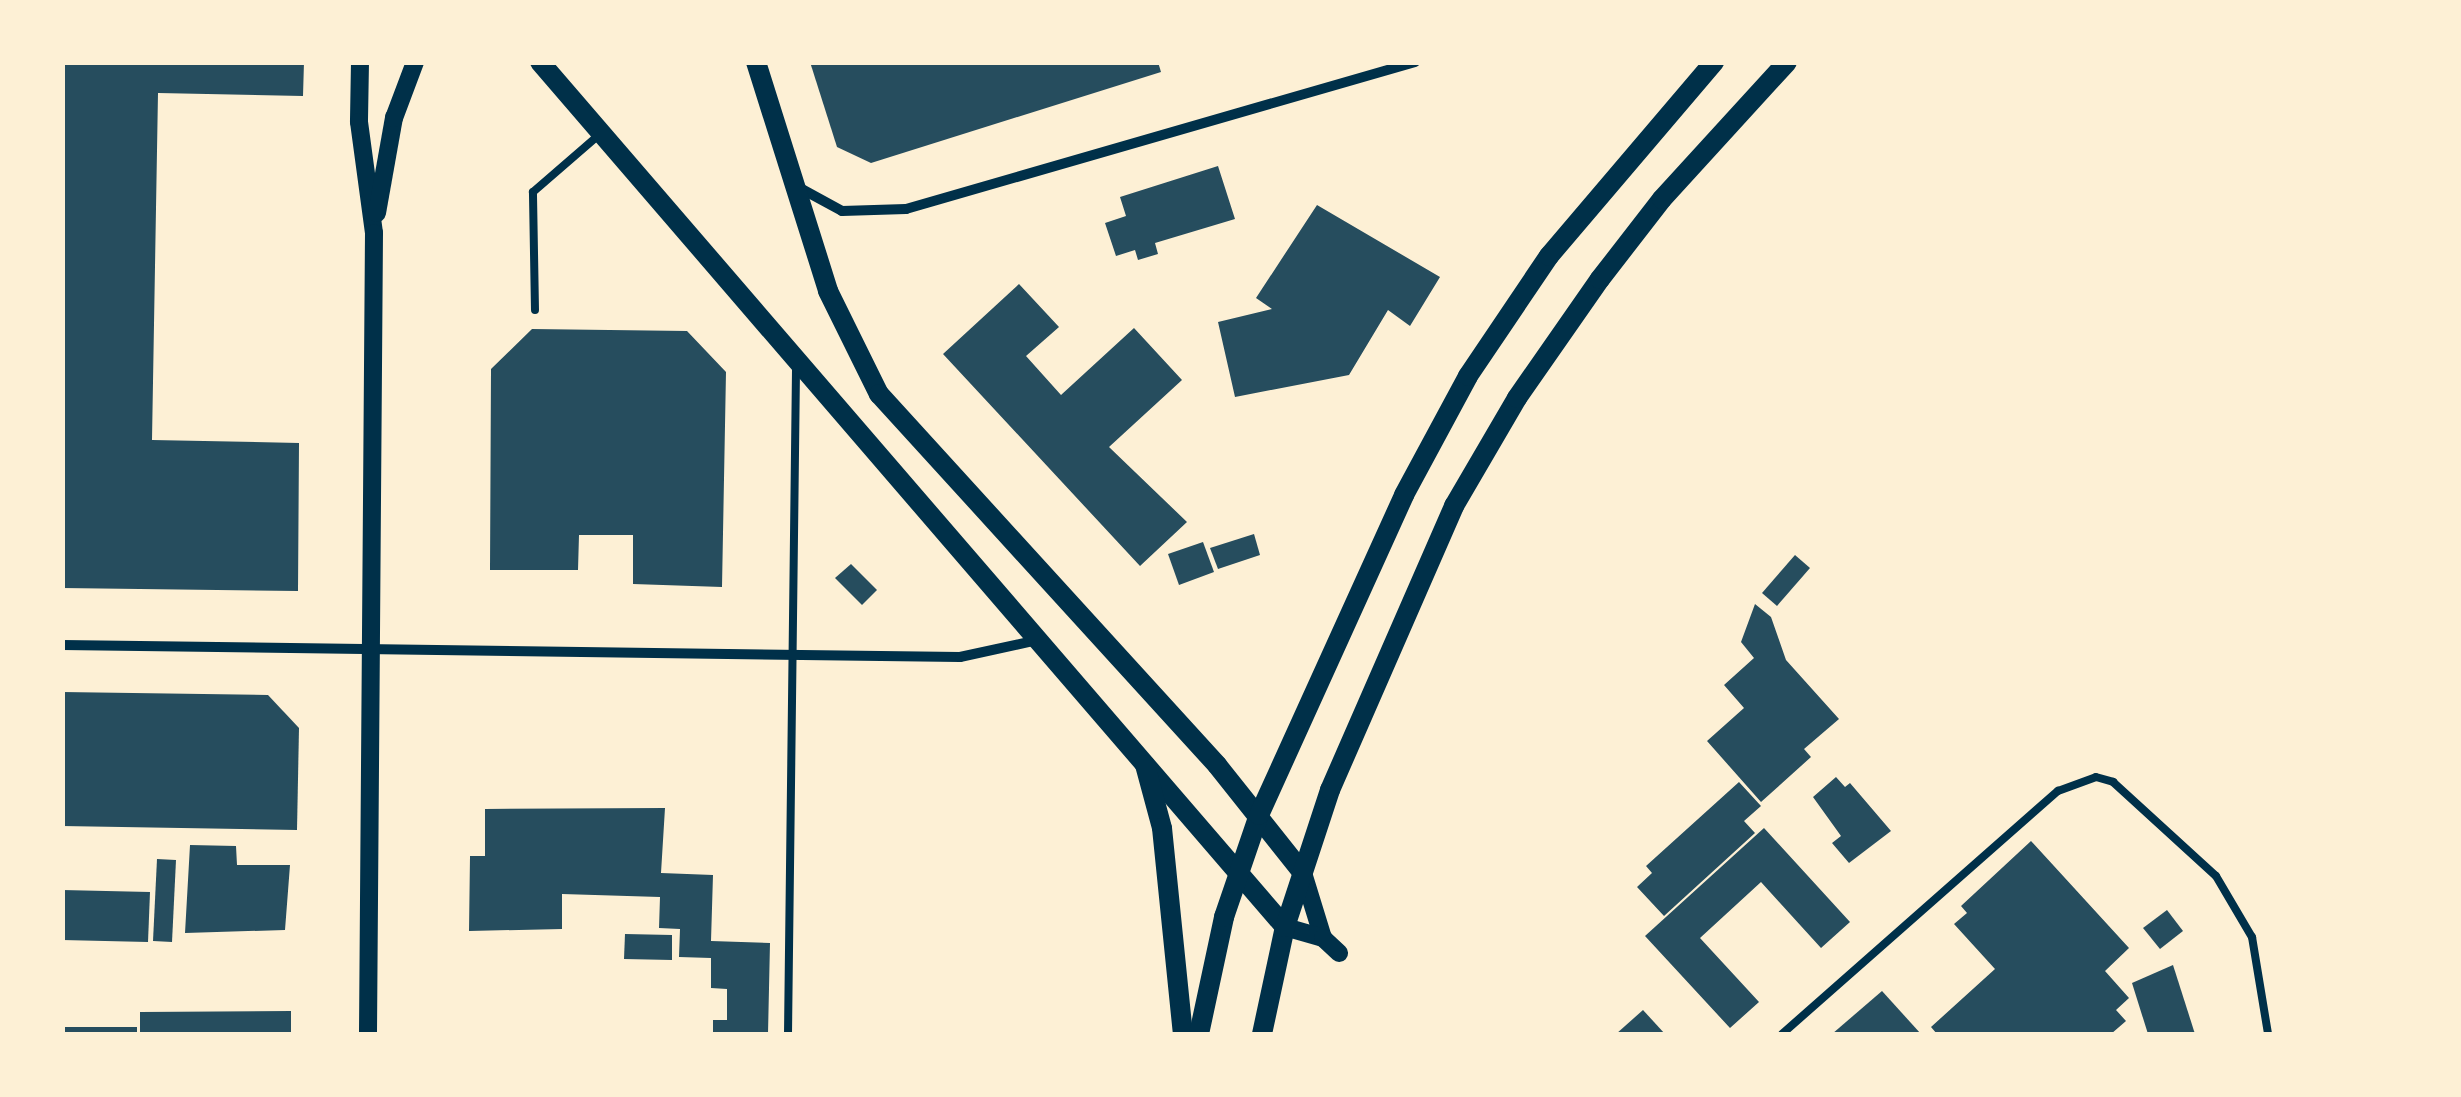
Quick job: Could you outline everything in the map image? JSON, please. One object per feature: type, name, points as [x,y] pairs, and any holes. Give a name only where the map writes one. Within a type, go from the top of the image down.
[{"type":"main road","points":[[540,62],[796,366],[1286,927]]},
{"type":"main road","points":[[756,62],[839,320],[879,394],[1260,815],[1303,873]]},
{"type":"main road","points":[[1199,1034],[1240,873],[1260,815],[1396,512],[1468,376],[1549,256],[1714,62]]},
{"type":"main road","points":[[1262,1034],[1286,927],[1303,873],[1389,643],[1454,506],[1516,398],[1662,199],[1787,62]]},
{"type":"main road","points":[[1143,760],[1162,828],[1183,1034]]},
{"type":"street","points":[[360,62],[360,122],[374,233],[374,646],[368,1034]]},
{"type":"street","points":[[374,233],[394,118],[415,62]]},
{"type":"street","points":[[793,183],[842,211],[906,209],[1414,62]]},
{"type":"street","points":[[62,645],[374,646],[960,657],[1038,640]]},
{"type":"street","points":[[1303,873],[1324,938],[1339,953]]},
{"type":"street","points":[[1286,927],[1324,938]]},
{"type":"lane","points":[[535,310],[533,192],[600,134]]},
{"type":"lane","points":[[788,1034],[788,653],[796,366]]},
{"type":"lane","points":[[1782,1034],[2058,791],[2096,777],[2113,782],[2216,876],[2252,937],[2268,1034]]},
{"type":"building","points":[[62,62],[304,62],[303,96],[158,93],[152,440],[299,443],[298,591],[62,588]]},
{"type":"building","points":[[810,62],[1158,62],[1161,72],[871,163],[837,147]]},
{"type":"building","points":[[1218,166],[1235,219],[1155,243],[1158,254],[1138,260],[1135,250],[1116,256],[1105,223],[1126,216],[1120,197]]},
{"type":"building","points":[[1317,205],[1440,277],[1410,326],[1388,310],[1349,375],[1235,397],[1218,322],[1272,309],[1256,298]]},
{"type":"building","points":[[1019,284],[1059,327],[1026,356],[1061,395],[1134,328],[1182,380],[1109,447],[1187,522],[1140,566],[943,354]]},
{"type":"building","points":[[532,329],[687,331],[726,372],[722,587],[633,584],[633,535],[579,535],[578,570],[490,570],[491,369]]},
{"type":"building","points":[[1254,534],[1260,555],[1218,569],[1210,548]]},
{"type":"building","points":[[1203,542],[1214,572],[1179,585],[1168,554]]},
{"type":"building","points":[[1795,555],[1810,568],[1777,606],[1762,593]]},
{"type":"building","points":[[851,564],[877,590],[862,605],[835,578]]},
{"type":"building","points":[[1755,604],[1771,617],[1786,660],[1839,719],[1804,749],[1811,757],[1761,802],[1707,741],[1744,708],[1724,685],[1754,658],[1741,642]]},
{"type":"building","points":[[62,692],[268,695],[299,728],[297,830],[62,826]]},
{"type":"building","points":[[1836,777],[1845,787],[1850,783],[1891,831],[1849,863],[1832,843],[1841,836],[1813,797]]},
{"type":"building","points":[[1739,782],[1761,806],[1744,821],[1755,833],[1664,916],[1637,887],[1652,873],[1646,866]]},
{"type":"building","points":[[665,808],[661,873],[713,875],[711,941],[770,943],[768,1034],[713,1034],[713,1020],[727,1020],[727,989],[711,988],[711,958],[679,957],[680,929],[659,928],[660,897],[562,894],[562,929],[469,931],[470,856],[485,856],[485,809]]},
{"type":"building","points":[[1764,828],[1850,922],[1821,948],[1761,882],[1700,938],[1759,1002],[1730,1028],[1645,936]]},
{"type":"building","points":[[2031,841],[2129,948],[2105,971],[2129,998],[2116,1010],[2126,1021],[2111,1034],[1937,1034],[1931,1027],[1995,969],[1954,924],[1967,913],[1961,906]]},
{"type":"building","points":[[190,845],[236,846],[237,865],[290,865],[285,930],[185,933]]},
{"type":"building","points":[[157,859],[176,860],[172,942],[153,941]]},
{"type":"building","points":[[62,890],[150,892],[148,942],[62,940]]},
{"type":"building","points":[[2167,910],[2183,931],[2160,949],[2143,928]]},
{"type":"building","points":[[625,934],[672,935],[672,960],[624,959]]},
{"type":"building","points":[[2173,965],[2195,1034],[2148,1034],[2132,983]]},
{"type":"building","points":[[1882,991],[1921,1034],[1832,1034]]},
{"type":"building","points":[[1643,1010],[1665,1034],[1616,1034]]},
{"type":"building","points":[[291,1011],[291,1034],[140,1034],[140,1012]]},
{"type":"building","points":[[62,1027],[137,1027],[137,1034],[62,1034]]}]
